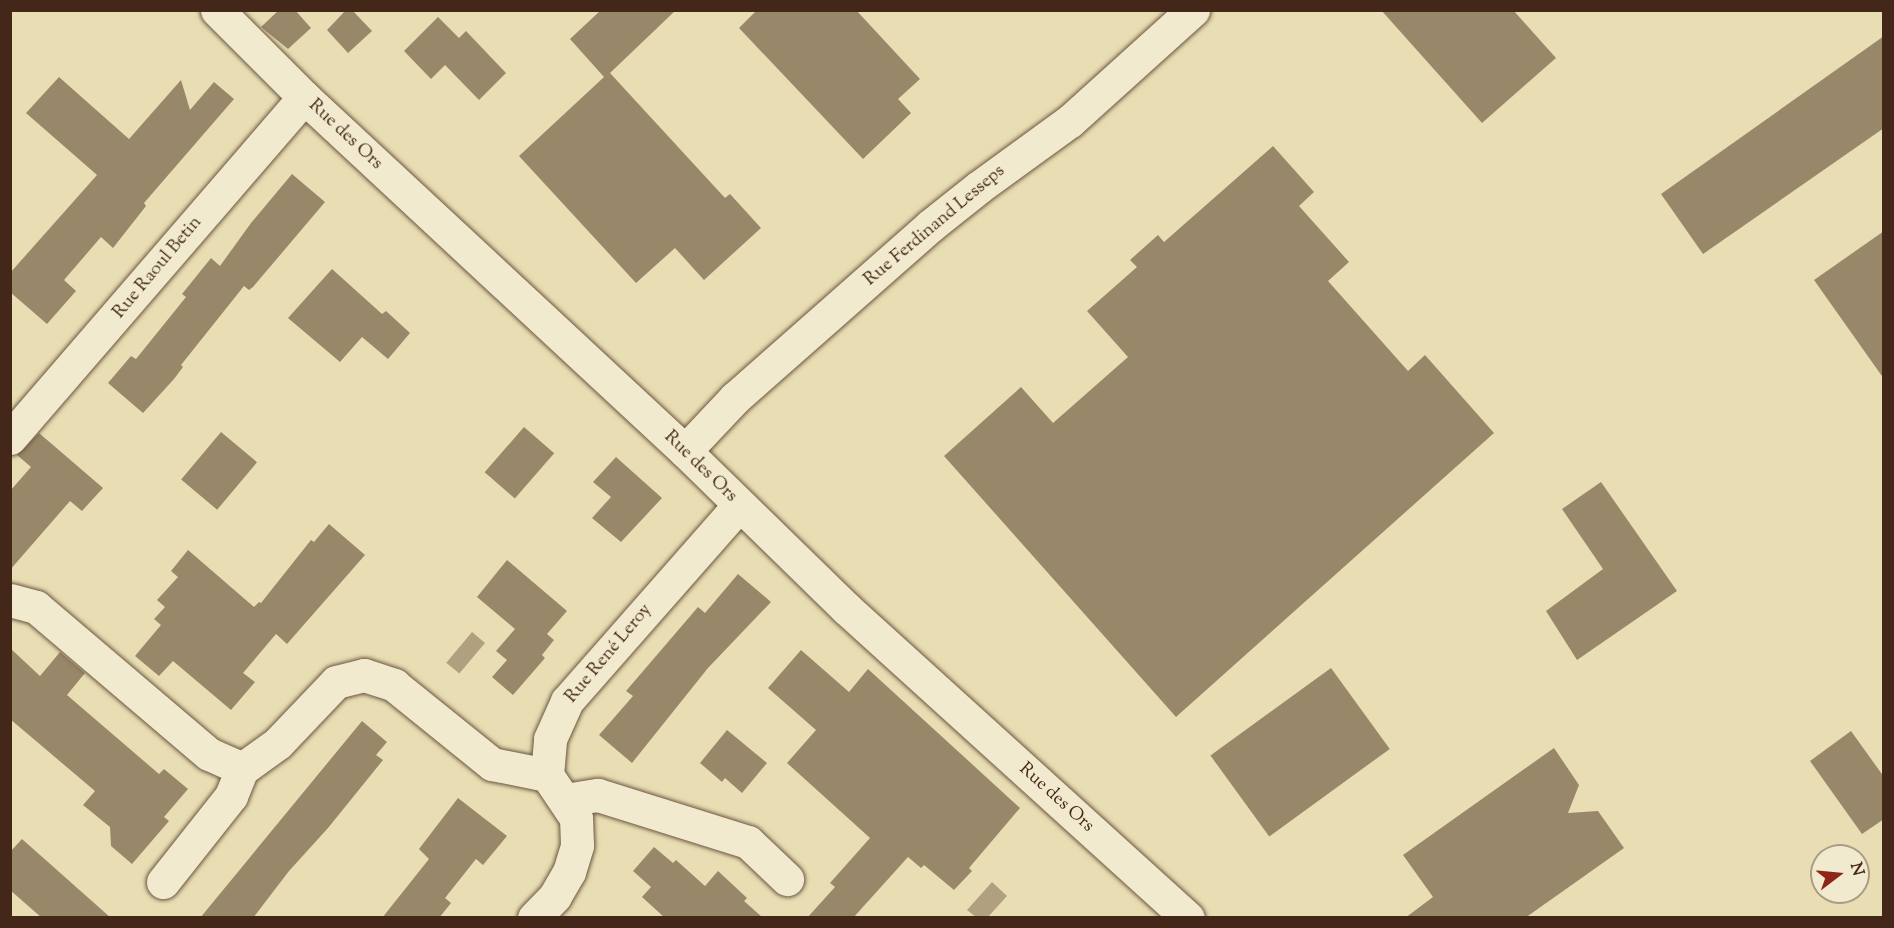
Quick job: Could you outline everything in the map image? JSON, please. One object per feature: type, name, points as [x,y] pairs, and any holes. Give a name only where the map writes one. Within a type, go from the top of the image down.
[{"type":"street","name":"Rue des Ors","points":[[217,10],[304,97],[685,451],[847,609],[1188,918]]},
{"type":"street","name":"Rue Ferdinand Lesseps","points":[[685,451],[735,399],[930,226],[979,187],[1070,122],[1193,10]]},
{"type":"street","name":"Rue Raoul Betin","points":[[10,438],[304,97]]},
{"type":"street","name":"Rue René Leroy","points":[[534,918],[555,896],[569,872],[577,845],[576,818],[556,787],[550,739],[567,702],[739,505]]},
{"type":"street","points":[[10,600],[36,607],[209,754],[242,769]]},
{"type":"street","points":[[163,882],[231,796],[242,769],[278,743],[336,682],[364,675],[394,686],[492,764],[556,787],[598,795],[748,842],[787,879]]},
{"type":"shaded area","points":[[472,632],[485,643],[459,674],[446,663]]},
{"type":"shaded area","points":[[992,882],[1007,896],[988,917],[976,917],[967,910]]},
{"type":"building","points":[[279,10],[295,10],[311,28],[288,49],[261,27]]},
{"type":"building","points":[[346,10],[352,10],[372,31],[348,53],[327,30]]},
{"type":"building","points":[[601,10],[676,10],[610,73],[725,198],[730,194],[761,228],[704,280],[675,248],[636,283],[519,156],[604,77],[570,39]]},
{"type":"building","points":[[757,10],[856,10],[920,79],[898,99],[911,113],[863,159],[739,28]]},
{"type":"building","points":[[1381,10],[1513,10],[1556,58],[1482,123]]},
{"type":"building","points":[[438,17],[459,38],[466,31],[506,73],[479,100],[445,65],[431,79],[404,51]]},
{"type":"building","points":[[1884,36],[1884,128],[1703,254],[1661,194]]},
{"type":"building","points":[[59,77],[129,139],[181,80],[190,110],[214,82],[234,99],[144,203],[146,206],[113,248],[101,237],[64,280],[76,291],[47,324],[10,292],[10,273],[97,175],[26,113]]},
{"type":"building","points":[[1273,146],[1314,192],[1299,206],[1349,262],[1328,281],[1408,371],[1425,355],[1494,433],[1176,717],[944,456],[1021,387],[1053,423],[1128,357],[1087,311],[1137,267],[1130,260],[1158,235],[1164,242]]},
{"type":"building","points":[[292,174],[325,202],[253,287],[249,290],[244,286],[181,365],[183,367],[174,379],[143,413],[108,383],[131,356],[136,359],[186,297],[182,294],[211,258],[220,266],[251,223]]},
{"type":"building","points":[[1884,231],[1884,379],[1814,280]]},
{"type":"building","points":[[332,269],[382,314],[386,311],[410,333],[388,359],[362,337],[340,362],[288,318]]},
{"type":"building","points":[[524,427],[554,453],[515,499],[485,472]]},
{"type":"building","points":[[221,432],[257,462],[217,510],[181,479]]},
{"type":"building","points":[[39,433],[103,488],[82,511],[70,501],[10,570],[10,491],[31,467],[17,455]]},
{"type":"building","points":[[616,457],[662,498],[621,542],[592,518],[611,497],[593,482]]},
{"type":"building","points":[[1601,482],[1677,591],[1577,660],[1546,611],[1603,569],[1562,509]]},
{"type":"building","points":[[329,524],[365,555],[287,644],[276,634],[243,673],[255,682],[231,710],[173,661],[159,676],[135,656],[161,625],[154,619],[165,607],[157,600],[178,577],[171,571],[188,550],[254,607],[259,602],[261,603],[311,540],[314,542]]},
{"type":"building","points":[[507,560],[567,611],[547,634],[554,640],[542,655],[545,658],[513,695],[492,677],[507,660],[496,651],[515,629],[477,597]]},
{"type":"building","points":[[738,574],[771,602],[708,668],[632,763],[599,735],[633,696],[626,691],[698,607],[705,613]]},
{"type":"building","points":[[10,648],[40,676],[60,652],[85,673],[67,695],[159,774],[164,769],[188,789],[164,817],[169,821],[132,864],[111,846],[110,827],[83,805],[95,791],[10,719]]},
{"type":"building","points":[[801,650],[849,692],[868,669],[1020,808],[969,868],[972,871],[954,890],[924,865],[921,868],[908,857],[853,918],[807,918],[835,887],[830,883],[870,838],[787,763],[816,730],[768,688]]},
{"type":"building","points":[[1331,668],[1390,749],[1269,836],[1210,756]]},
{"type":"building","points":[[362,721],[387,742],[376,755],[383,760],[328,828],[289,871],[253,918],[200,918]]},
{"type":"building","points":[[727,730],[767,763],[742,793],[725,778],[722,782],[700,763]]},
{"type":"building","points":[[1851,731],[1884,777],[1884,819],[1862,834],[1810,761]]},
{"type":"building","points":[[1554,748],[1579,785],[1568,813],[1598,811],[1624,848],[1525,918],[1405,918],[1433,897],[1403,855]]},
{"type":"building","points":[[458,798],[507,836],[483,865],[476,859],[445,898],[451,903],[439,918],[382,918],[429,859],[419,849]]},
{"type":"building","points":[[22,839],[111,918],[42,918],[10,890],[10,852]]},
{"type":"building","points":[[654,847],[673,863],[676,860],[705,886],[718,871],[747,898],[744,901],[762,917],[665,918],[642,897],[651,887],[633,871]]}]
